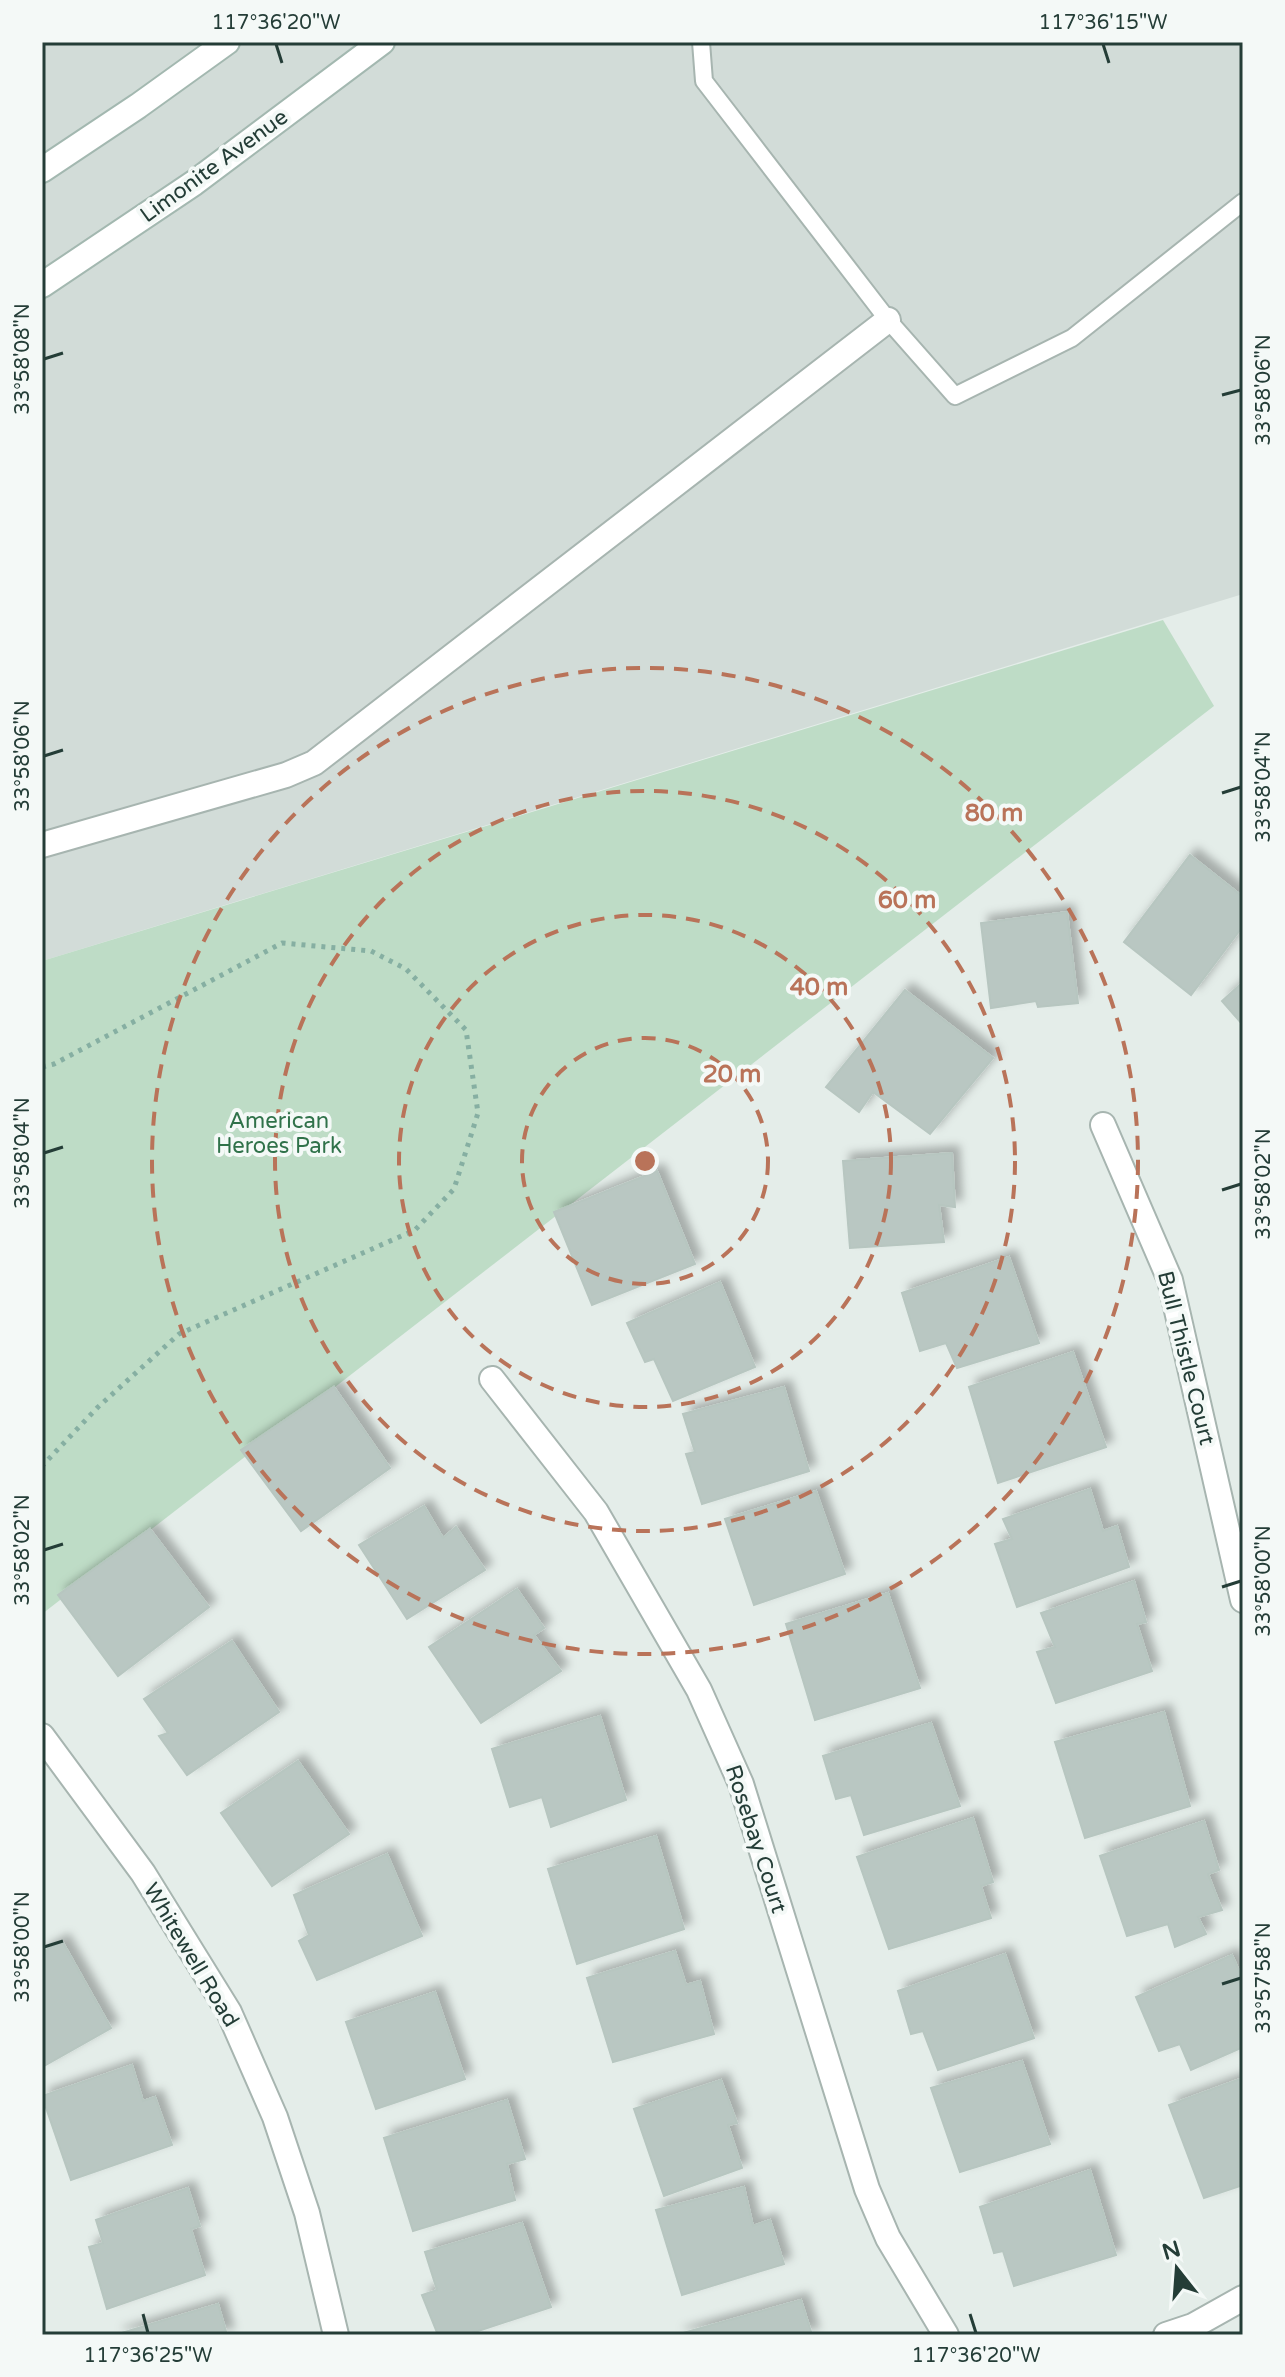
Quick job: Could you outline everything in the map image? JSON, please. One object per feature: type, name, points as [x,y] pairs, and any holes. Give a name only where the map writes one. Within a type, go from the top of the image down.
[{"type":"street","points":[[42,170],[227,42]]},
{"type":"street","name":"Limonite Avenue","points":[[42,285],[194,183],[382,42]]},
{"type":"street","points":[[42,845],[286,775],[314,763],[888,320]]},
{"type":"street","name":"Bull Thistle Court","points":[[1103,1125],[1170,1280],[1243,1600]]},
{"type":"street","name":"Rosebay Court","points":[[492,1379],[596,1512],[699,1690],[741,1784],[867,2189],[888,2238],[946,2335]]},
{"type":"street","name":"Whitewell Road","points":[[42,1736],[143,1873],[229,2012],[275,2117],[307,2213],[336,2335]]},
{"type":"street","points":[[1166,2335],[1193,2326],[1243,2298]]},
{"type":"lane","points":[[701,42],[704,81],[888,320],[955,396],[1072,338],[1243,202]]},
{"type":"path","points":[[42,1067],[54,1064],[176,1001],[282,943],[371,951],[406,969],[466,1030],[478,1113],[454,1189],[415,1230],[179,1334],[98,1407],[42,1466]]},
{"type":"shaded area","points":[[42,42],[1243,42],[1243,594],[42,961]]},
{"type":"green space","name":"American Heroes Park","points":[[1163,620],[1214,706],[42,1614],[42,961]]},
{"type":"building","points":[[1190,855],[1243,897],[1243,926],[1191,995],[1124,942]]},
{"type":"building","points":[[1067,912],[1078,1003],[1038,1007],[1036,1001],[991,1008],[981,923]]},
{"type":"building","points":[[1243,982],[1243,1025],[1222,1001]]},
{"type":"building","points":[[905,990],[993,1058],[930,1134],[873,1092],[859,1112],[826,1087]]},
{"type":"building","points":[[952,1153],[955,1207],[939,1205],[944,1242],[850,1248],[843,1161]]},
{"type":"building","points":[[657,1171],[695,1264],[592,1305],[554,1212]]},
{"type":"building","points":[[1009,1257],[1039,1343],[957,1368],[946,1343],[920,1351],[902,1293]]},
{"type":"building","points":[[720,1282],[755,1367],[673,1401],[654,1359],[645,1362],[627,1323]]},
{"type":"building","points":[[1073,1352],[1106,1447],[998,1483],[969,1387]]},
{"type":"building","points":[[334,1387],[390,1468],[301,1531],[241,1450]]},
{"type":"building","points":[[784,1387],[809,1471],[702,1504],[686,1454],[695,1452],[683,1414]]},
{"type":"building","points":[[1090,1489],[1103,1531],[1117,1526],[1129,1567],[1017,1607],[995,1544],[1012,1539],[1003,1519]]},
{"type":"building","points":[[816,1491],[845,1574],[754,1605],[725,1519]]},
{"type":"building","points":[[424,1506],[443,1538],[456,1527],[485,1570],[407,1619],[359,1545]]},
{"type":"building","points":[[150,1529],[209,1607],[118,1676],[58,1595]]},
{"type":"building","points":[[1134,1581],[1146,1622],[1137,1624],[1152,1671],[1056,1703],[1037,1652],[1055,1647],[1041,1613]]},
{"type":"building","points":[[517,1589],[544,1628],[534,1635],[561,1671],[481,1723],[429,1647]]},
{"type":"building","points":[[888,1593],[920,1688],[815,1720],[786,1624]]},
{"type":"building","points":[[232,1641],[279,1712],[187,1775],[159,1736],[168,1733],[144,1699]]},
{"type":"building","points":[[1164,1712],[1190,1806],[1085,1838],[1055,1742]]},
{"type":"building","points":[[600,1716],[626,1800],[551,1827],[542,1797],[510,1807],[492,1749]]},
{"type":"building","points":[[931,1723],[960,1806],[864,1835],[851,1795],[836,1799],[823,1756]]},
{"type":"building","points":[[298,1761],[349,1834],[272,1886],[221,1813]]},
{"type":"building","points":[[973,1818],[993,1882],[981,1886],[991,1918],[889,1949],[857,1857]]},
{"type":"building","points":[[1204,1821],[1219,1870],[1208,1874],[1222,1910],[1198,1917],[1206,1934],[1175,1947],[1168,1924],[1127,1936],[1100,1856]]},
{"type":"building","points":[[656,1836],[684,1929],[577,1964],[548,1869]]},
{"type":"building","points":[[387,1854],[422,1936],[317,1980],[299,1941],[309,1935],[294,1895]]},
{"type":"building","points":[[62,1941],[111,2028],[42,2067],[42,1952]]},
{"type":"building","points":[[675,1951],[686,1985],[700,1981],[714,2034],[613,2062],[587,1978]]},
{"type":"building","points":[[1005,1954],[1034,2038],[938,2070],[923,2031],[911,2034],[898,1991]]},
{"type":"building","points":[[1232,1955],[1243,1980],[1243,2047],[1191,2070],[1180,2044],[1159,2051],[1136,1997]]},
{"type":"building","points":[[435,1992],[465,2079],[376,2109],[346,2022]]},
{"type":"building","points":[[1022,2061],[1050,2144],[960,2172],[931,2088]]},
{"type":"building","points":[[132,2065],[143,2101],[155,2097],[172,2145],[71,2180],[42,2096]]},
{"type":"building","points":[[1243,2078],[1243,2185],[1204,2198],[1169,2105]]},
{"type":"building","points":[[721,2080],[737,2123],[728,2125],[742,2168],[664,2196],[634,2109]]},
{"type":"building","points":[[507,2100],[525,2159],[507,2164],[515,2200],[413,2231],[384,2138]]},
{"type":"building","points":[[1090,2170],[1116,2255],[1014,2286],[1003,2251],[994,2253],[980,2207]]},
{"type":"building","points":[[744,2187],[753,2226],[770,2220],[784,2264],[682,2295],[656,2210]]},
{"type":"building","points":[[188,2188],[200,2226],[191,2229],[205,2275],[107,2309],[89,2247],[103,2243],[96,2220]]},
{"type":"building","points":[[522,2223],[551,2307],[466,2335],[438,2335],[422,2295],[437,2290],[425,2252]]},
{"type":"building","points":[[801,2300],[812,2335],[676,2335]]},
{"type":"building","points":[[218,2304],[227,2335],[115,2335]]}]
